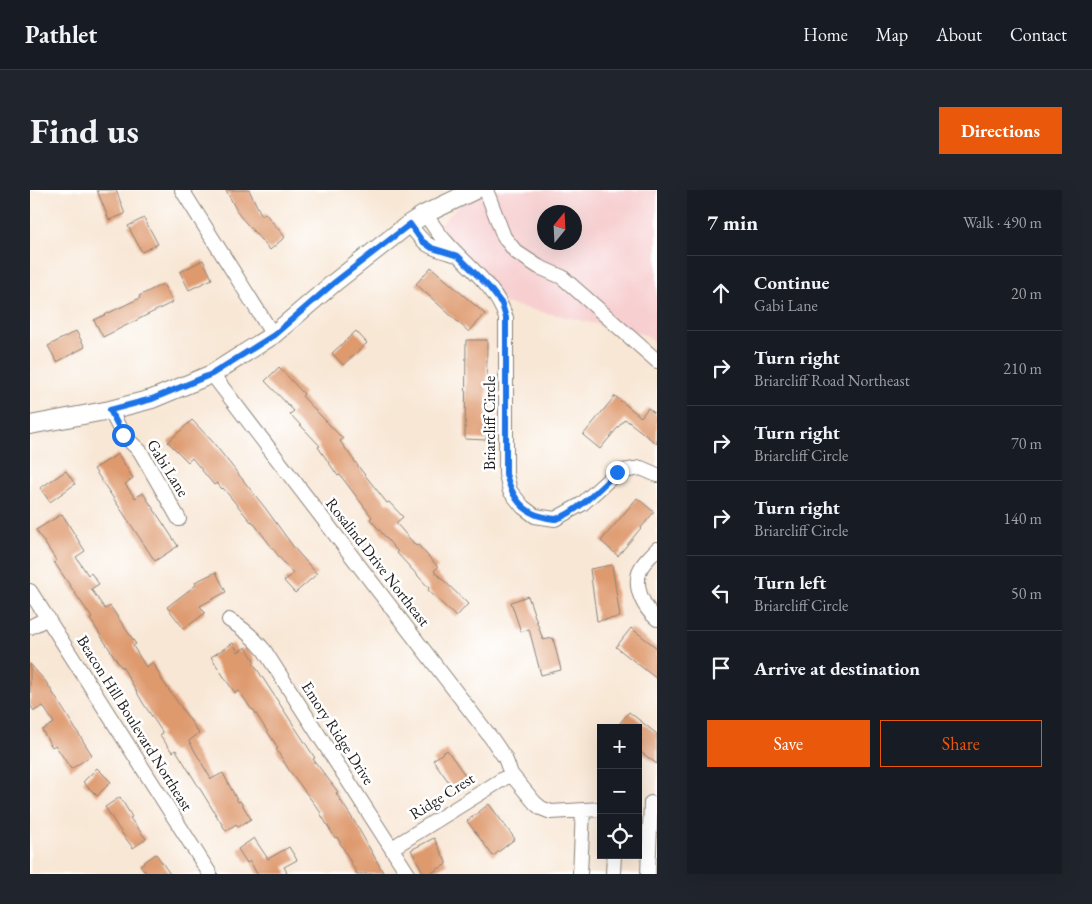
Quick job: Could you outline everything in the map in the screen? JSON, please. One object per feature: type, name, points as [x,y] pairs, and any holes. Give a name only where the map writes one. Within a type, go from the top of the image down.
[{"type":"main road","points":[[30,424],[110,410],[152,399],[212,374],[274,335],[335,282],[410,224],[425,214],[475,190]]},
{"type":"street","points":[[182,190],[274,335]]},
{"type":"street","points":[[486,190],[504,237],[516,252],[539,267],[562,277],[657,361]]},
{"type":"street","name":"Briarcliff Circle","points":[[425,214],[444,241],[488,286],[502,304],[506,318],[506,474],[510,491],[523,507],[534,516],[555,519],[582,504],[617,472],[641,468],[657,475]]},
{"type":"street","name":"Briarcliff Circle","points":[[410,224],[422,241],[432,248],[458,256]]},
{"type":"street","name":"Rosalind Drive Northeast","points":[[212,374],[492,739],[505,758],[511,774],[535,803],[551,812],[597,809]]},
{"type":"street","name":"Gabi Lane","points":[[110,410],[123,435],[140,451],[179,519]]},
{"type":"street","points":[[657,549],[640,570],[638,590],[644,604],[657,619]]},
{"type":"street","name":"Beacon Hill Boulevard Northeast","points":[[30,590],[210,874]]},
{"type":"street","points":[[30,627],[48,618]]},
{"type":"street","name":"Emory Ridge Drive","points":[[229,620],[257,641],[264,650],[408,874]]},
{"type":"street","name":"Ridge Crest","points":[[392,848],[511,774]]},
{"type":"street","points":[[648,874],[653,856],[649,803]]},
{"type":"street","points":[[580,874],[583,811]]},
{"type":"street","points":[[613,874],[614,859]]},
{"type":"shaded area","points":[[475,190],[657,190],[657,345],[646,335],[503,303],[433,231]]},
{"type":"building","points":[[97,190],[116,190],[125,214],[109,220]]},
{"type":"building","points":[[226,190],[249,190],[262,216],[265,213],[285,237],[270,250],[239,215]]},
{"type":"building","points":[[144,218],[158,244],[142,252],[128,226]]},
{"type":"building","points":[[203,260],[212,279],[189,290],[180,272]]},
{"type":"building","points":[[431,267],[485,314],[469,332],[416,284]]},
{"type":"building","points":[[163,284],[173,302],[103,337],[94,320],[140,298],[139,296]]},
{"type":"building","points":[[76,331],[85,347],[57,362],[48,346]]},
{"type":"building","points":[[356,331],[367,343],[343,365],[332,353]]},
{"type":"building","points":[[466,340],[487,340],[486,440],[465,439]]},
{"type":"building","points":[[279,367],[304,394],[302,396],[343,439],[340,441],[361,470],[387,503],[389,502],[403,517],[396,523],[438,567],[434,571],[468,604],[456,617],[428,590],[429,588],[397,553],[370,519],[372,517],[340,475],[338,476],[318,447],[320,446],[290,414],[294,411],[265,381]]},
{"type":"building","points":[[615,396],[641,417],[648,408],[657,415],[657,444],[625,419],[600,449],[583,435]]},
{"type":"building","points":[[192,420],[212,441],[295,549],[317,574],[295,593],[284,581],[293,574],[252,521],[223,488],[217,483],[214,485],[192,458],[188,462],[168,442]]},
{"type":"building","points":[[118,454],[133,478],[125,484],[135,498],[143,493],[178,546],[155,561],[94,469]]},
{"type":"building","points":[[66,471],[75,484],[50,502],[40,488]]},
{"type":"building","points":[[637,498],[654,512],[618,556],[601,541]]},
{"type":"building","points":[[62,514],[85,551],[76,557],[88,575],[91,573],[99,584],[91,589],[105,609],[110,606],[136,644],[133,646],[146,667],[153,662],[162,680],[199,733],[189,741],[211,779],[223,773],[238,802],[240,801],[251,819],[238,827],[236,824],[226,831],[176,750],[172,752],[160,735],[163,733],[122,666],[90,619],[92,618],[54,562],[56,560],[36,530]]},
{"type":"building","points":[[612,565],[620,617],[597,621],[590,569]]},
{"type":"building","points":[[216,572],[226,592],[200,606],[205,613],[184,629],[167,607],[196,585],[195,582]]},
{"type":"building","points":[[528,596],[543,640],[553,638],[561,670],[541,675],[529,629],[521,632],[511,602]]},
{"type":"building","points":[[631,628],[657,648],[657,679],[616,647]]},
{"type":"building","points":[[233,643],[238,652],[246,647],[255,662],[253,663],[315,758],[313,759],[338,792],[336,793],[384,874],[357,874],[337,837],[335,838],[321,813],[289,770],[276,749],[278,748],[253,709],[239,691],[235,693],[226,680],[211,657]]},
{"type":"building","points":[[30,664],[46,682],[92,755],[71,769],[55,745],[52,747],[42,730],[54,723],[43,706],[34,711],[30,705]]},
{"type":"building","points":[[629,712],[657,734],[657,764],[642,753],[642,724],[619,724]]},
{"type":"building","points":[[447,750],[470,782],[456,792],[433,760]]},
{"type":"building","points":[[97,768],[111,782],[97,796],[83,782]]},
{"type":"building","points":[[120,797],[132,817],[130,818],[146,839],[133,848],[105,807]]},
{"type":"building","points":[[489,804],[515,839],[493,856],[467,821]]},
{"type":"building","points":[[254,838],[268,859],[289,847],[297,860],[284,867],[288,874],[257,874],[250,861],[247,863],[238,849]]},
{"type":"building","points":[[434,838],[447,864],[429,874],[424,874],[411,850]]},
{"type":"building","points":[[156,854],[170,874],[147,874],[140,865]]},
{"type":"route","points":[[123,435],[110,410],[152,399],[212,374],[274,335],[335,282],[410,224],[422,241],[432,248],[458,256],[488,286],[502,304],[506,318],[506,474],[510,491],[523,507],[534,516],[555,519],[582,504],[617,472]]}]
